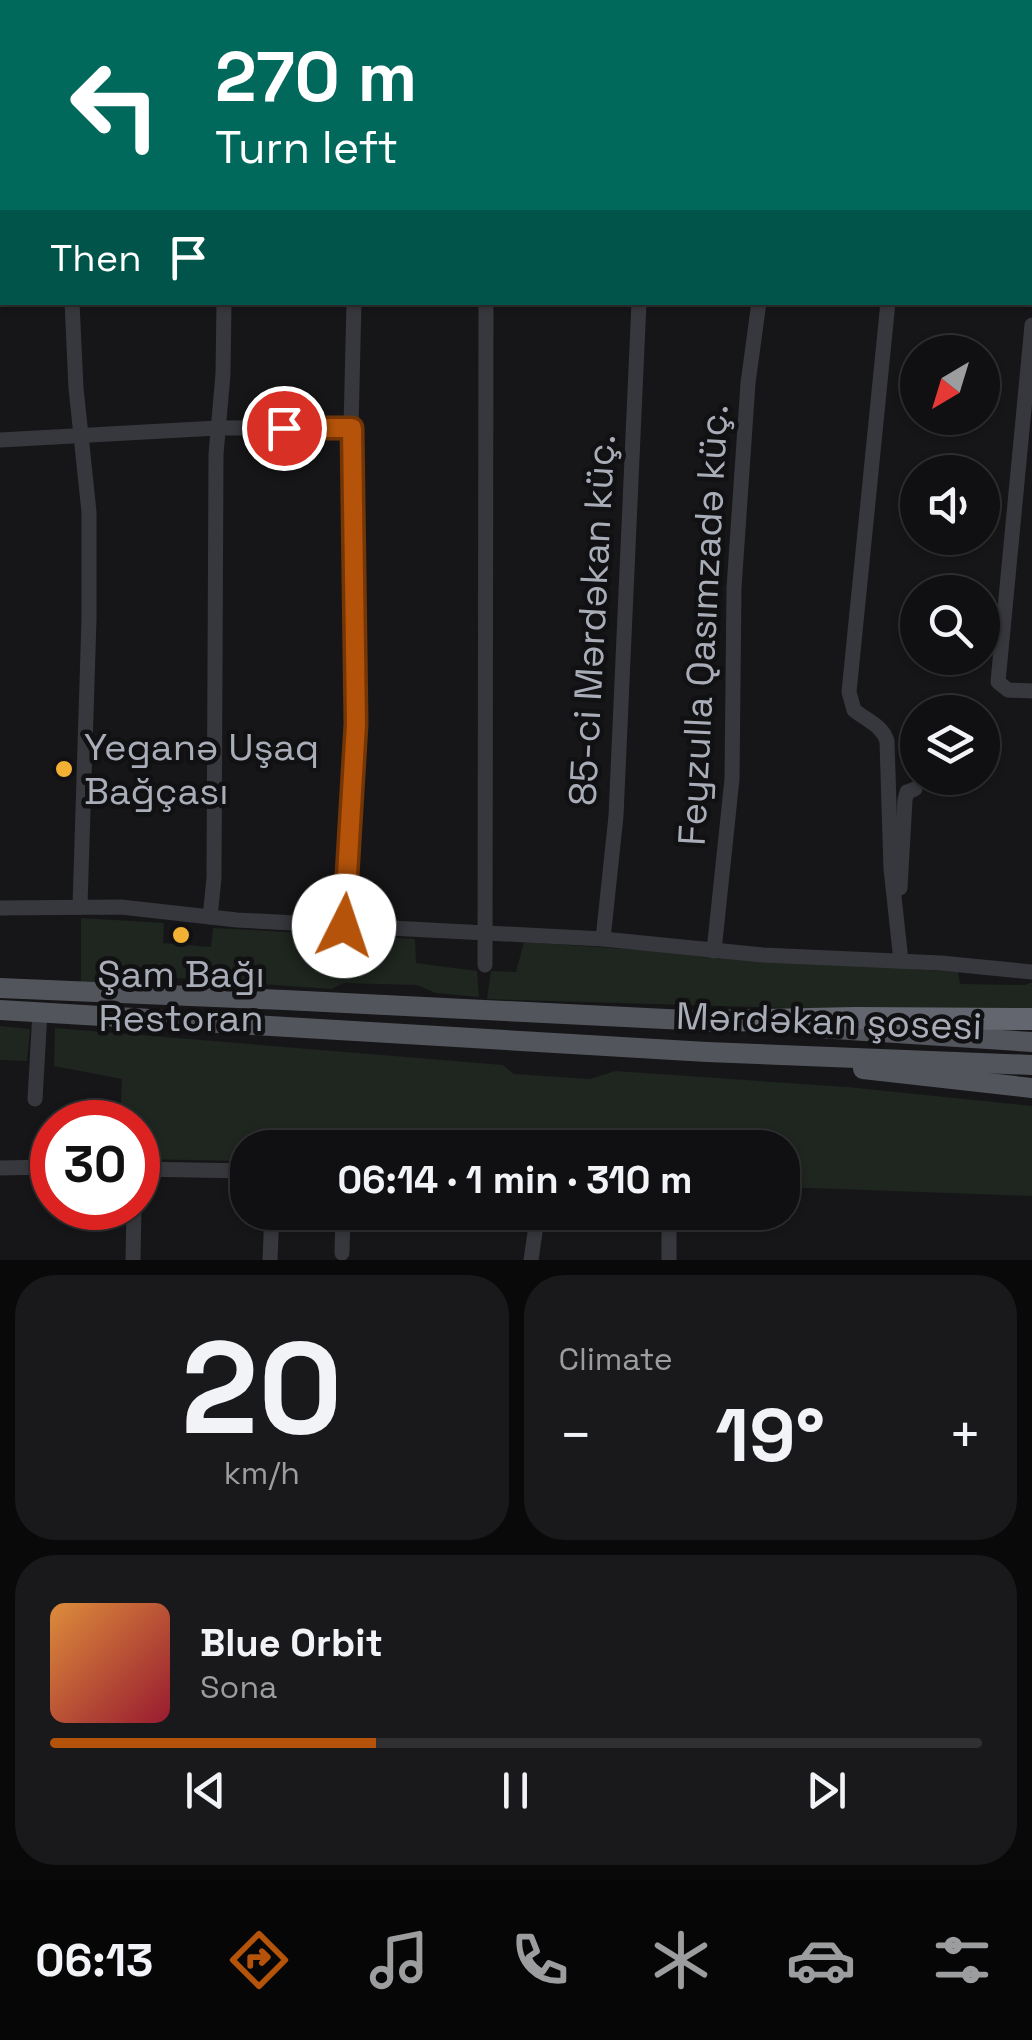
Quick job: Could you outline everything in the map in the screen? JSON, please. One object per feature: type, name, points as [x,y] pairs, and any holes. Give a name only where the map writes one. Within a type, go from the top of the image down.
[{"type":"highway","points":[[710,1021],[1032,1019]]},
{"type":"main road","name":"Mərdəkan şosesi","points":[[0,988],[710,1021],[1032,1042]]},
{"type":"main road","name":"Mərdəkan şosesi","points":[[0,1010],[624,1048],[1032,1065]]},
{"type":"main road","points":[[707,1052],[1032,1088]]},
{"type":"street","points":[[72,305],[89,512],[80,906]]},
{"type":"street","points":[[210,917],[214,878],[217,428],[224,305]]},
{"type":"street","points":[[344,926],[356,724],[354,305]]},
{"type":"street","points":[[485,965],[486,305]]},
{"type":"street","name":"85-ci Mərdəkan küç.","points":[[603,939],[616,816],[639,305]]},
{"type":"street","name":"Feyzulla Qasımzadə küç.","points":[[714,951],[732,778],[734,588],[748,383],[759,305]]},
{"type":"street","points":[[888,305],[849,692],[854,710],[878,726],[887,740],[890,869],[901,960]]},
{"type":"street","points":[[1032,325],[998,682],[1008,690],[1032,691]]},
{"type":"street","points":[[0,440],[217,428],[352,428]]},
{"type":"street","points":[[894,902],[900,891],[906,795]]},
{"type":"street","points":[[0,908],[120,907],[210,917],[603,939],[714,951],[901,960],[1032,972]]},
{"type":"street","points":[[35,1099],[40,1012]]},
{"type":"street","points":[[0,1168],[30,1168]]},
{"type":"street","points":[[160,1170],[230,1171]]},
{"type":"street","points":[[133,1260],[134,1230]]},
{"type":"street","points":[[270,1260],[271,1230]]},
{"type":"street","points":[[342,1253],[343,1230]]},
{"type":"street","points":[[531,1260],[535,1230]]},
{"type":"street","points":[[669,1260],[670,1230]]},
{"type":"shaded area","points":[[81,918],[164,923],[163,943],[211,947],[213,928],[415,939],[416,963],[477,971],[479,997],[436,993],[417,985],[344,983],[331,989],[177,978],[81,982]]},
{"type":"shaded area","points":[[524,942],[958,972],[960,984],[1032,982],[1032,1011],[890,1011],[487,999],[491,971],[516,972]]},
{"type":"shaded area","points":[[0,1026],[30,1029],[27,1061],[0,1060]]},
{"type":"shaded area","points":[[55,1028],[503,1065],[514,1074],[590,1079],[615,1071],[847,1087],[1032,1106],[1032,1196],[800,1188],[800,1130],[230,1130],[230,1161],[160,1159],[160,1100],[121,1100],[122,1079],[54,1066]]},
{"type":"place","name":"Yeganə Uşaq Bağçası","points":[[64,769]]},
{"type":"place","name":"Şam Bağı Restoran","points":[[181,935]]},
{"type":"route","points":[[284,428],[352,428],[356,724],[344,926]]}]
